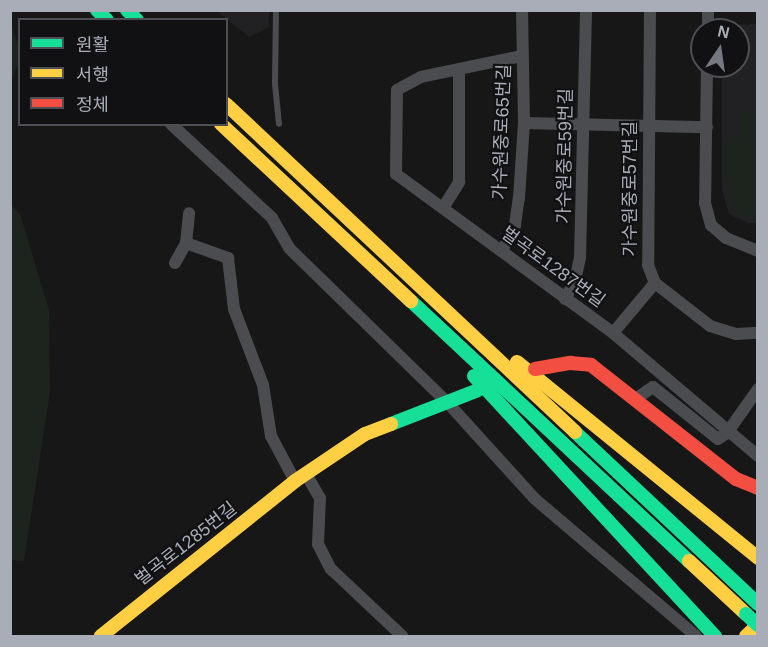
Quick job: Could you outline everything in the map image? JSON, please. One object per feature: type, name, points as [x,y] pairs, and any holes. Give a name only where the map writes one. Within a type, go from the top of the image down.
[{"type":"main road","points":[[228,106],[757,603]]},
{"type":"main road","points":[[223,126],[758,625],[746,636]]},
{"type":"main road","points":[[451,315],[507,354],[758,558]]},
{"type":"main road","points":[[428,318],[475,378],[715,636]]},
{"type":"main road","points":[[535,369],[570,363],[591,365],[637,398],[735,479],[758,488]]},
{"type":"main road","name":"벌곡로1285번길","points":[[101,636],[300,478],[365,434],[478,390]]},
{"type":"street","name":"가수원중로65번길","points":[[502,251],[515,225],[524,123],[522,10]]},
{"type":"street","name":"가수원중로59번길","points":[[565,299],[575,281],[580,258],[586,10]]},
{"type":"street","name":"가수원중로57번길","points":[[650,10],[646,244],[655,283]]},
{"type":"street","name":"벌곡로1287번길","points":[[522,56],[408,81],[397,90],[396,174],[613,333],[727,433],[758,456]]},
{"type":"street","points":[[443,208],[459,182],[459,70]]},
{"type":"street","points":[[708,78],[705,203],[711,225],[726,238],[758,250]]},
{"type":"street","points":[[524,123],[707,127]]},
{"type":"street","points":[[173,126],[272,218],[289,248],[447,402],[535,499],[696,636]]},
{"type":"street","points":[[175,263],[186,243],[189,213]]},
{"type":"street","points":[[186,243],[228,258],[234,309],[263,385],[271,436],[300,478],[320,498],[318,544],[331,569],[402,636]]},
{"type":"street","name":"벌곡로1287번길","points":[[613,333],[655,283]]},
{"type":"street","points":[[655,283],[710,326],[736,334],[758,333]]},
{"type":"street","points":[[637,398],[653,387],[718,439],[727,433],[758,389]]},
{"type":"lane","points":[[276,10],[275,84],[279,124]]},
{"type":"shaded area","points":[[217,11],[269,11],[269,27],[249,37]]},
{"type":"shaded area","points":[[10,21],[18,44],[18,64],[11,81]]},
{"type":"shaded area","points":[[750,24],[757,24],[757,223],[748,223],[729,214],[722,190],[722,78],[750,78]]},
{"type":"shaded area","points":[[740,112],[757,112],[757,221],[733,208],[727,181],[727,140],[740,137]]},
{"type":"shaded area","points":[[10,204],[20,214],[49,310],[50,392],[24,561],[10,560]]},
{"type":"traffic: fast","points":[[97,10],[105,18]]},
{"type":"traffic: fast","points":[[127,10],[135,18]]},
{"type":"traffic: fast","points":[[411,301],[689,561]]},
{"type":"traffic: fast","points":[[474,376],[715,636]]},
{"type":"traffic: fast","points":[[391,424],[478,390]]},
{"type":"traffic: fast","points":[[575,432],[758,604]]},
{"type":"traffic: fast","points":[[746,614],[758,625]]},
{"type":"traffic: slow","points":[[228,106],[575,432]]},
{"type":"traffic: slow","points":[[223,126],[411,301]]},
{"type":"traffic: slow","points":[[517,362],[758,558]]},
{"type":"traffic: slow","points":[[101,636],[295,481],[365,434],[391,424]]},
{"type":"traffic: slow","points":[[689,561],[746,614]]},
{"type":"traffic: slow","points":[[746,636],[758,625]]},
{"type":"traffic: jam","points":[[535,369],[570,363],[591,365],[736,479],[758,488]]}]
